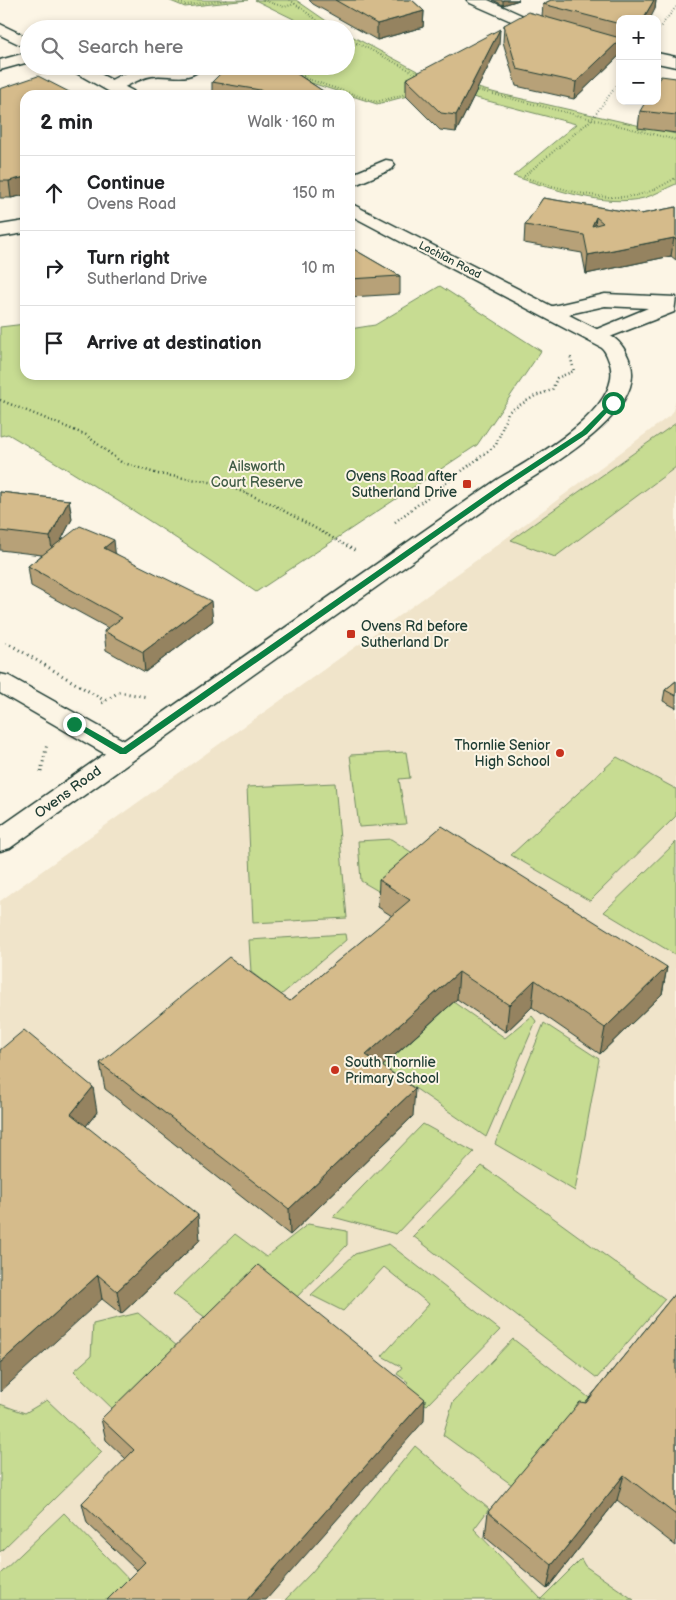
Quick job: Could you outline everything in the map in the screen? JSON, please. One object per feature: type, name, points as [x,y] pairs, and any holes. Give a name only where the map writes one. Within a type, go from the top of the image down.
[{"type":"street","points":[[475,0],[523,21],[616,47]]},
{"type":"street","points":[[0,29],[20,39]]},
{"type":"street","points":[[0,65],[20,59]]},
{"type":"street","points":[[661,59],[676,62]]},
{"type":"street","points":[[89,75],[118,90]]},
{"type":"street","points":[[112,87],[138,75]]},
{"type":"street","points":[[355,180],[386,165]]},
{"type":"street","name":"Lachlan Road","points":[[355,211],[597,336]]},
{"type":"street","points":[[0,231],[20,228]]},
{"type":"street","points":[[551,312],[605,300],[676,304]]},
{"type":"street","points":[[597,336],[676,304]]},
{"type":"street","name":"Ovens Road","points":[[0,841],[123,752],[506,484],[584,433],[613,403],[623,374],[615,350],[597,336]]},
{"type":"street","points":[[0,682],[123,752]]},
{"type":"path","points":[[174,0],[185,5],[229,0]]},
{"type":"path","points":[[263,0],[284,6],[296,4]]},
{"type":"path","points":[[290,0],[318,20]]},
{"type":"path","points":[[661,27],[676,7]]},
{"type":"path","points":[[355,42],[424,76]]},
{"type":"path","points":[[305,75],[302,77],[340,90]]},
{"type":"path","points":[[616,86],[590,120],[523,177],[575,192],[609,196],[642,194],[676,178]]},
{"type":"path","points":[[468,88],[676,140]]},
{"type":"path","points":[[355,95],[376,102],[418,90]]},
{"type":"path","points":[[393,524],[496,445],[508,412],[535,396],[552,390],[557,378],[574,371],[568,348]]},
{"type":"path","points":[[0,400],[86,435],[121,462],[158,474],[223,484],[270,503],[360,554]]},
{"type":"path","points":[[6,642],[105,701]]},
{"type":"path","points":[[34,777],[41,772],[47,744],[74,724]]},
{"type":"shaded area","name":"South Thornlie Primary School","points":[[676,400],[676,1600],[0,1600],[0,901],[481,557],[672,414]]},
{"type":"green space","points":[[168,0],[248,0],[185,7]]},
{"type":"green space","points":[[255,0],[296,0],[325,20],[296,20]]},
{"type":"green space","points":[[355,38],[419,72],[496,93],[676,134],[676,184],[648,197],[628,200],[595,199],[561,191],[513,176],[576,124],[438,88],[377,104],[355,97],[355,90],[333,90],[296,78],[301,75],[355,75]]},
{"type":"green space","name":"Ailsworth Court Reserve","points":[[440,286],[541,351],[477,445],[256,592],[71,472],[8,434],[0,436],[0,327],[20,325],[20,380],[355,380],[355,328],[375,325]]},
{"type":"green space","points":[[676,423],[676,467],[555,557],[511,540]]},
{"type":"green space","points":[[406,752],[410,778],[399,779],[406,824],[359,827],[350,755]]},
{"type":"green space","points":[[617,757],[676,789],[676,816],[590,901],[511,855]]},
{"type":"green space","points":[[335,783],[347,918],[253,923],[247,787]]},
{"type":"green space","points":[[391,839],[425,861],[385,895],[361,881],[358,841]]},
{"type":"green space","points":[[676,842],[676,955],[604,912]]},
{"type":"green space","points":[[345,934],[346,940],[281,995],[251,972],[249,940]]},
{"type":"green space","points":[[413,974],[505,1038],[532,1016],[536,1021],[486,1137],[291,1003]]},
{"type":"green space","points":[[544,1023],[599,1059],[575,1191],[495,1144]]},
{"type":"green space","points":[[423,1124],[474,1152],[396,1234],[333,1217]]},
{"type":"green space","points":[[482,1166],[665,1299],[597,1378],[413,1236]]},
{"type":"green space","points":[[308,1224],[347,1231],[347,1245],[293,1301],[213,1323],[173,1294],[235,1234],[266,1257]]},
{"type":"green space","points":[[389,1244],[500,1330],[427,1405],[400,1391],[408,1382],[397,1374],[402,1367],[382,1356],[429,1304],[384,1267],[343,1311],[311,1295],[355,1254]]},
{"type":"green space","points":[[138,1313],[184,1352],[120,1416],[74,1371],[91,1356],[93,1324]]},
{"type":"green space","points":[[513,1339],[592,1400],[515,1487],[443,1435],[453,1402]]},
{"type":"green space","points":[[47,1400],[102,1452],[0,1552],[0,1404],[25,1413]]},
{"type":"green space","points":[[415,1446],[489,1509],[474,1529],[541,1599],[581,1559],[585,1566],[634,1600],[285,1600],[312,1572]]},
{"type":"green space","points":[[64,1513],[138,1589],[128,1600],[0,1600],[0,1574]]},
{"type":"building","points":[[335,0],[412,0],[424,11],[377,24]]},
{"type":"building","points":[[551,0],[654,0],[645,15],[616,15],[616,23],[543,4]]},
{"type":"building","points":[[528,12],[616,37],[616,44],[576,82],[517,69],[504,25]]},
{"type":"building","points":[[500,29],[456,115],[441,113],[406,79]]},
{"type":"building","points":[[219,75],[299,75],[321,90],[260,90],[212,82]]},
{"type":"building","points":[[38,76],[65,90],[20,90],[20,178],[9,181],[0,181],[0,89]]},
{"type":"building","points":[[661,76],[676,78],[676,115],[640,111],[644,105],[661,105]]},
{"type":"building","points":[[543,198],[641,214],[676,207],[676,240],[674,238],[588,255],[584,235],[525,225]],"holes":[[[596,217],[603,223],[592,226]]]},
{"type":"building","points":[[355,250],[400,276],[355,279]]},
{"type":"building","points":[[0,492],[69,500],[50,537],[0,531]]},
{"type":"building","points":[[80,526],[114,540],[104,548],[211,601],[143,652],[104,631],[122,618],[28,566]]},
{"type":"building","points":[[676,681],[676,696],[665,690]]},
{"type":"building","points":[[442,826],[667,967],[605,1028],[535,980],[509,1005],[459,972],[366,1055],[415,1089],[289,1209],[100,1063],[229,957],[290,1001],[410,900],[379,880]]},
{"type":"building","points":[[24,1030],[93,1087],[71,1114],[198,1215],[117,1291],[98,1275],[0,1363],[0,1050]]},
{"type":"building","points":[[258,1265],[425,1399],[247,1600],[107,1600],[145,1562],[82,1503],[134,1450],[101,1419]]},
{"type":"building","points":[[676,1292],[676,1515],[624,1475],[552,1565],[488,1512],[580,1402],[586,1403]]},
{"type":"place","name":"Ovens Road after Sutherland Drive","points":[[467,484]]},
{"type":"place","name":"Ovens Rd before Sutherland Dr","points":[[351,634]]},
{"type":"place","name":"Thornlie Senior High School","points":[[560,753]]},
{"type":"place","name":"South Thornlie Primary School","points":[[335,1070]]},
{"type":"route","points":[[74,724],[123,752],[506,484],[584,433],[613,403]]}]
